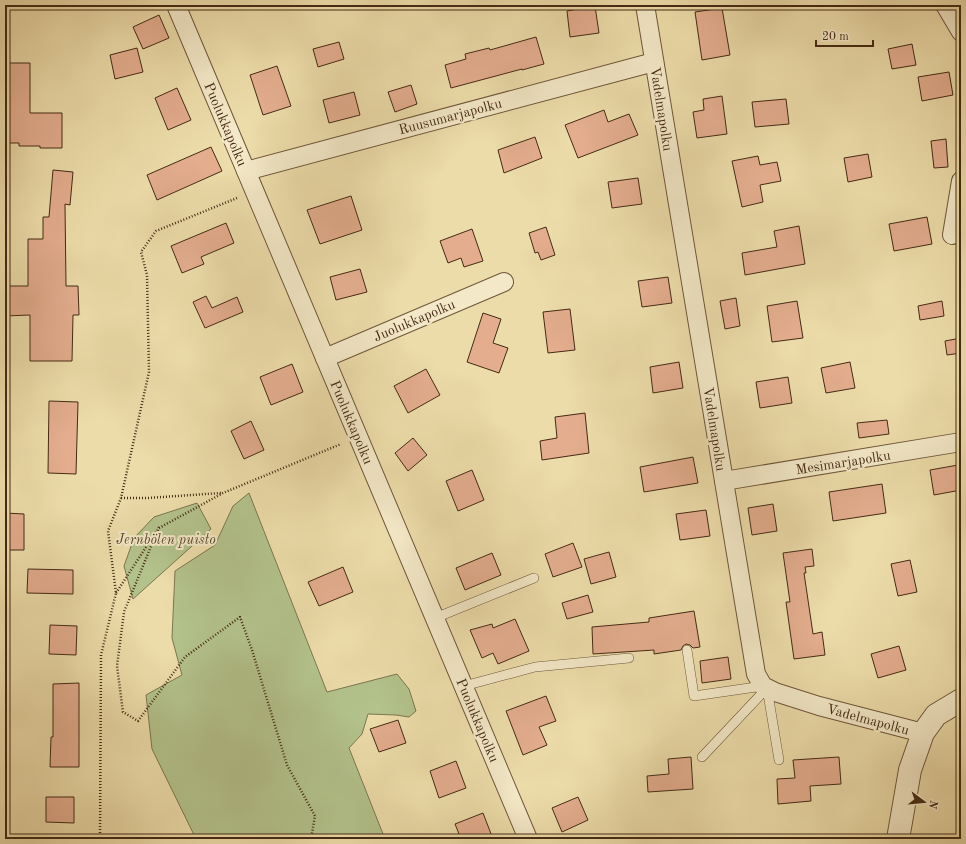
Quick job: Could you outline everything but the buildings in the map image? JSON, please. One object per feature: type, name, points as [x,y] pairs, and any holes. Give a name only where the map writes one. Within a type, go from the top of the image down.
[{"type":"street","name":"Puolukkapolku","points":[[176,5],[528,839]]},
{"type":"street","name":"Vadelmapolku","points":[[645,5],[756,674],[765,687],[775,692],[819,706],[923,733]]},
{"type":"street","points":[[944,5],[961,32]]},
{"type":"street","name":"Ruusumarjapolku","points":[[246,171],[654,62]]},
{"type":"street","points":[[952,235],[961,181]]},
{"type":"street","name":"Juolukkapolku","points":[[325,358],[504,282]]},
{"type":"street","name":"Mesimarjapolku","points":[[724,481],[961,442]]},
{"type":"street","points":[[898,839],[910,770],[923,733],[936,715],[961,700]]},
{"type":"lane","points":[[435,618],[534,578]]},
{"type":"lane","points":[[687,650],[694,696],[765,687]]},
{"type":"lane","points":[[464,686],[535,667],[629,658]]},
{"type":"lane","points":[[702,757],[765,687]]},
{"type":"lane","points":[[765,687],[779,760]]},
{"type":"path","points":[[116,593],[108,531],[121,498],[149,372],[147,275],[141,252],[156,231],[254,191]]},
{"type":"path","points":[[100,839],[101,655],[116,593],[159,527],[223,493],[358,437]]},
{"type":"path","points":[[121,498],[148,498],[223,493]]},
{"type":"path","points":[[159,527],[124,612],[117,666],[123,712],[138,721],[185,657],[240,617],[252,650],[287,765],[315,816],[311,839]]},
{"type":"green space","points":[[249,493],[327,692],[397,674],[409,689],[416,711],[409,717],[368,714],[362,734],[349,748],[385,839],[196,839],[152,749],[146,695],[182,675],[172,638],[175,571],[215,545],[233,506]]},
{"type":"green space","name":"Jernbölen puisto","points":[[197,503],[211,529],[133,599],[124,566],[134,538],[154,517]]}]
